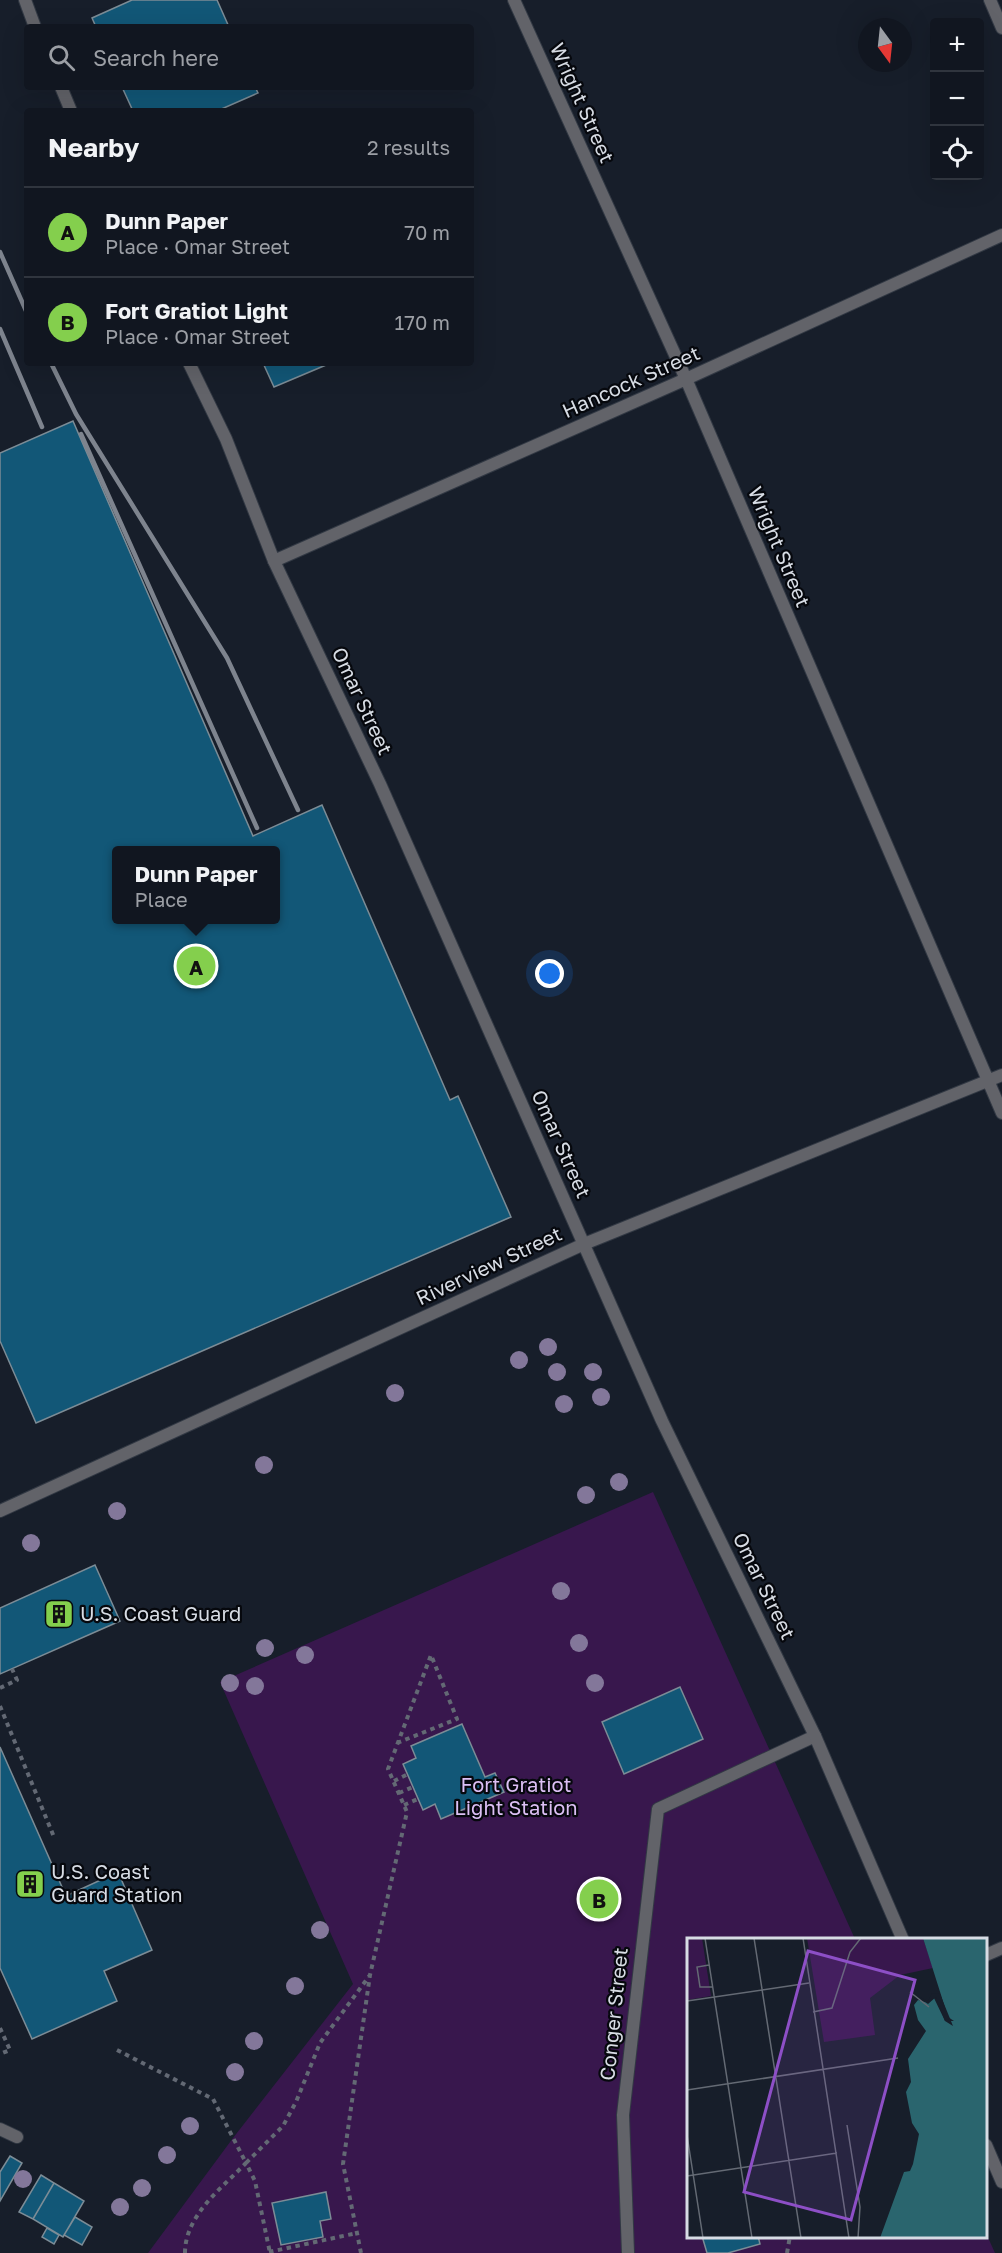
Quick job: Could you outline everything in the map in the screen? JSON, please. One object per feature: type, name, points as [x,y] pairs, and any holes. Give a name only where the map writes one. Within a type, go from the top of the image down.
[{"type":"street","points":[[25,0],[34,24]]},
{"type":"street","name":"Wright Street","points":[[514,0],[686,379],[1002,1113]]},
{"type":"street","points":[[990,0],[1002,28]]},
{"type":"street","points":[[62,90],[70,108]]},
{"type":"street","name":"Hancock Street","points":[[274,561],[686,379],[1002,235]]},
{"type":"street","name":"Omar Street","points":[[190,366],[226,439],[274,561],[380,784],[662,1420],[815,1736],[902,1938]]},
{"type":"street","name":"Riverview Street","points":[[0,1511],[584,1244],[1002,1075]]},
{"type":"street","name":"Conger Street","points":[[628,2253],[622,2115],[658,1809],[815,1736]]},
{"type":"street","points":[[987,1955],[1002,1948]]},
{"type":"street","points":[[0,2129],[17,2137]]},
{"type":"street","points":[[987,2147],[1002,2182]]},
{"type":"path","points":[[361,2253],[343,2164],[370,1975],[407,1812],[388,1769],[397,1743],[401,1732],[430,1655],[457,1719],[397,1743]]},
{"type":"path","points":[[0,1688],[16,1680],[12,1669]]},
{"type":"path","points":[[0,1706],[1,1714],[54,1837]]},
{"type":"path","points":[[394,1780],[408,1774]]},
{"type":"path","points":[[399,1793],[413,1787]]},
{"type":"path","points":[[404,1805],[418,1799]]},
{"type":"path","points":[[185,2253],[190,2228],[197,2213],[283,2126],[296,2102],[320,2043],[370,1975]]},
{"type":"path","points":[[0,2028],[10,2050],[0,2054]]},
{"type":"path","points":[[117,2050],[213,2099],[255,2181],[270,2252],[357,2233]]},
{"type":"path","points":[[787,2253],[790,2238]]},
{"type":"green space","name":"Fort Gratiot Light Station","points":[[653,1492],[855,1938],[687,1938],[687,2238],[987,2238],[987,2235],[995,2253],[148,2253],[233,2138],[353,1984],[220,1682]]},
{"type":"building","points":[[132,0],[217,0],[228,24],[95,24],[92,18]]},
{"type":"building","points":[[123,90],[256,90],[258,93],[224,108],[132,108]]},
{"type":"building","points":[[264,366],[324,366],[274,387]]},
{"type":"building","points":[[73,421],[253,836],[322,805],[450,1100],[458,1096],[511,1217],[36,1423],[0,1341],[0,453]]},
{"type":"building","name":"U.S. Coast Guard","points":[[95,1565],[120,1621],[0,1674],[0,1608]]},
{"type":"building","points":[[680,1687],[703,1739],[624,1774],[602,1722]]},
{"type":"building","points":[[462,1724],[485,1777],[495,1773],[504,1792],[441,1819],[435,1804],[423,1810],[403,1764],[416,1758],[411,1746]]},
{"type":"building","name":"U.S. Coast Guard Station","points":[[0,1747],[66,1896],[118,1872],[152,1950],[104,1971],[117,2001],[32,2039],[0,1968]]},
{"type":"building","points":[[10,2156],[22,2163],[0,2201],[0,2172]]},
{"type":"building","points":[[41,2175],[54,2183],[33,2219],[19,2212]]},
{"type":"building","points":[[54,2183],[84,2201],[63,2237],[33,2219]]},
{"type":"building","points":[[326,2192],[331,2219],[320,2221],[323,2237],[281,2245],[272,2203]]},
{"type":"building","points":[[75,2217],[92,2227],[82,2245],[64,2235]]},
{"type":"building","points":[[47,2228],[59,2235],[54,2244],[42,2237]]},
{"type":"building","points":[[703,2238],[758,2238],[760,2244],[728,2253],[707,2253]]},
{"type":"railway","points":[[0,252],[24,306]]},
{"type":"railway","points":[[0,329],[42,427]]},
{"type":"railway","points":[[52,366],[76,414],[227,658],[298,810]]},
{"type":"railway","points":[[81,434],[257,828]]},
{"type":"place","name":"Dunn Paper","points":[[196,966]]},
{"type":"place","name":"U.S. Coast Guard","points":[[59,1614]]},
{"type":"place","name":"U.S. Coast Guard Station","points":[[30,1884]]},
{"type":"place","name":"Fort Gratiot Light","points":[[599,1899]]}]
